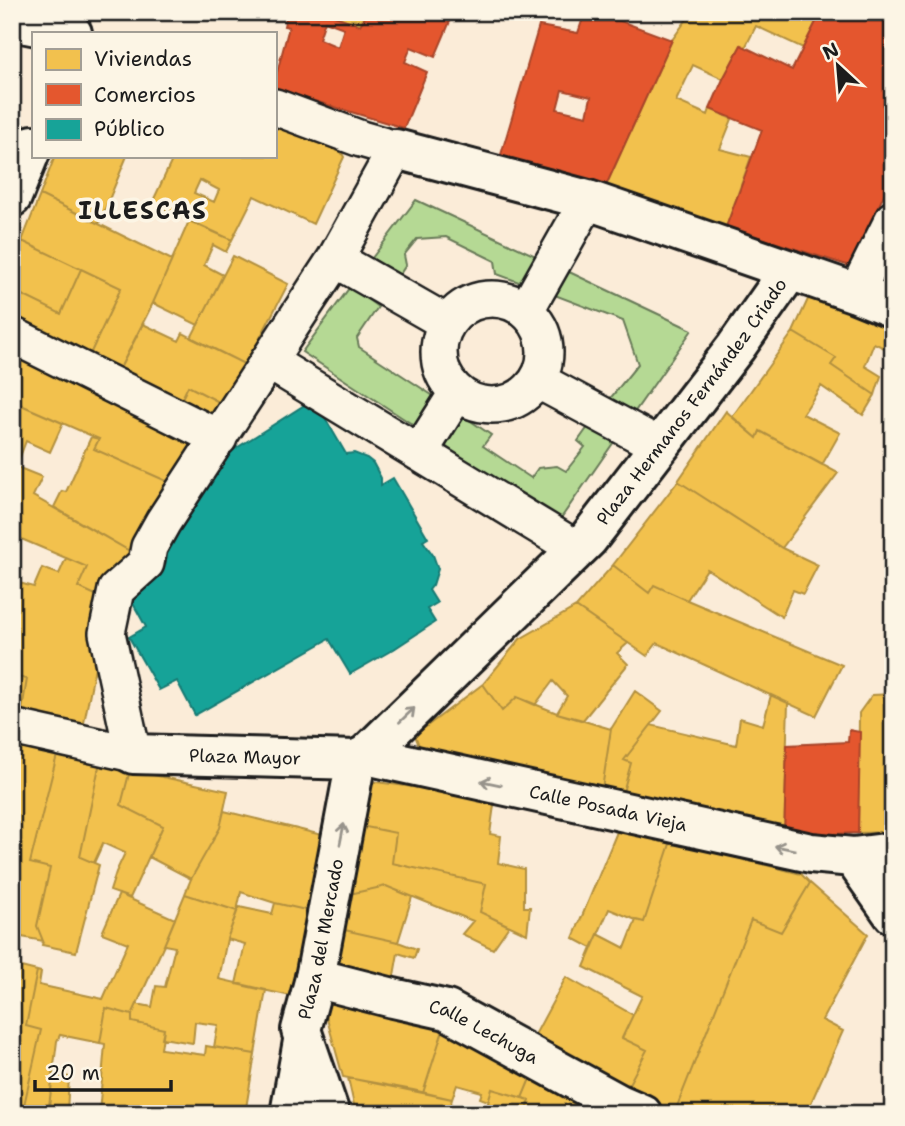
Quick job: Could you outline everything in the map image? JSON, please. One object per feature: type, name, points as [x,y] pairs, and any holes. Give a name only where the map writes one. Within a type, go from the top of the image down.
[{"type":"street","points":[[79,32],[86,12]]},
{"type":"street","points":[[12,21],[67,32]]},
{"type":"street","points":[[12,727],[133,754],[107,634],[116,590],[146,563],[149,547],[335,259],[396,149],[276,107]]},
{"type":"street","points":[[12,197],[32,147]]},
{"type":"street","name":"Plaza Hermanos Fernández Criado","points":[[361,757],[588,539],[736,347],[790,270],[588,200],[396,149]]},
{"type":"street","points":[[526,310],[588,200]]},
{"type":"street","points":[[856,293],[893,219]]},
{"type":"street","points":[[335,259],[447,323]]},
{"type":"street","points":[[790,270],[893,308]]},
{"type":"street","points":[[498,299],[526,310],[536,321],[545,351],[537,380],[527,391],[500,404],[470,401],[457,393],[447,381],[438,352],[447,323],[456,312],[483,300],[498,299]]},
{"type":"street","points":[[12,335],[219,438]]},
{"type":"street","points":[[268,361],[577,549]]},
{"type":"street","points":[[537,380],[660,446]]},
{"type":"street","points":[[419,453],[457,393]]},
{"type":"street","name":"Plaza Mayor","points":[[133,754],[361,757]]},
{"type":"street","name":"Calle Posada Vieja","points":[[361,757],[811,853],[853,857],[893,852]]},
{"type":"street","name":"Plaza del Mercado","points":[[330,1114],[301,1030],[316,978],[361,757]]},
{"type":"street","points":[[853,857],[893,914]]},
{"type":"street","name":"Calle Lechuga","points":[[316,978],[447,1010],[642,1114]]},
{"type":"street","points":[[290,1114],[304,1039]]},
{"type":"green space","points":[[416,200],[540,258],[527,285],[497,274],[495,261],[446,237],[417,239],[404,255],[406,265],[398,277],[372,258]]},
{"type":"green space","points":[[565,270],[692,330],[631,417],[608,401],[638,364],[623,321],[552,294]]},
{"type":"green space","points":[[350,287],[378,307],[357,338],[359,347],[441,401],[421,430],[302,352]]},
{"type":"green space","points":[[462,415],[491,435],[483,446],[531,478],[538,468],[557,466],[566,471],[585,447],[578,441],[593,420],[618,436],[559,521],[442,444]]},
{"type":"building: Viviendas","points":[[337,12],[368,12],[360,25],[335,16]]},
{"type":"building: Viviendas","points":[[692,12],[821,12],[803,48],[756,26],[745,48],[741,45],[723,79],[693,65],[676,101],[708,115],[710,109],[732,119],[720,149],[751,157],[726,227],[604,190],[672,40]]},
{"type":"building: Viviendas","points":[[276,122],[337,144],[344,157],[313,224],[254,196],[232,240],[152,203],[173,158],[276,158]],"holes":[[[200,180],[219,190],[214,202],[194,193]]]},
{"type":"building: Viviendas","points":[[54,158],[126,158],[99,224],[40,195]]},
{"type":"building: Viviendas","points":[[40,195],[172,260],[114,380],[85,365],[121,288],[22,241]]},
{"type":"building: Viviendas","points":[[189,221],[232,240],[226,252],[213,245],[204,265],[223,275],[198,325],[153,303]]},
{"type":"building: Viviendas","points":[[22,241],[81,269],[61,314],[12,290],[12,272]]},
{"type":"building: Viviendas","points":[[893,253],[893,284],[885,269]]},
{"type":"building: Viviendas","points":[[233,256],[288,284],[246,365],[191,338]]},
{"type":"building: Viviendas","points":[[81,269],[121,288],[85,365],[12,330],[12,290],[61,314]]},
{"type":"building: Viviendas","points":[[814,286],[893,316],[893,352],[874,343],[865,366],[881,376],[875,395],[831,365],[836,358],[793,332]]},
{"type":"building: Viviendas","points":[[143,324],[179,341],[183,333],[246,365],[225,405],[188,386],[176,411],[114,380]]},
{"type":"building: Viviendas","points":[[793,332],[836,358],[831,365],[875,395],[863,415],[821,386],[803,414],[840,433],[822,465],[760,431],[757,438],[732,417]]},
{"type":"building: Viviendas","points":[[12,341],[202,448],[180,487],[94,449],[99,439],[12,401]]},
{"type":"building: Viviendas","points":[[188,386],[225,405],[213,429],[176,411]]},
{"type":"building: Viviendas","points":[[12,401],[63,423],[50,452],[26,441],[16,467],[12,465]]},
{"type":"building: Viviendas","points":[[726,411],[757,438],[760,431],[838,473],[782,548],[678,481]]},
{"type":"building: Viviendas","points":[[91,437],[99,439],[94,449],[180,487],[140,557],[54,507],[62,491],[66,492]]},
{"type":"building: Viviendas","points":[[12,465],[42,477],[33,496],[140,557],[100,597],[78,587],[87,567],[12,535]]},
{"type":"building: Viviendas","points":[[678,481],[782,548],[818,565],[803,594],[793,590],[782,617],[707,569],[687,600],[654,585],[649,593],[613,565]]},
{"type":"building: Viviendas","points":[[66,558],[87,567],[78,587],[100,597],[97,657],[84,723],[69,733],[20,722],[27,679],[12,676],[12,581],[34,587],[42,568],[59,574]]},
{"type":"building: Viviendas","points":[[613,565],[649,593],[654,585],[842,665],[816,716],[657,643],[647,656],[576,607]]},
{"type":"building: Viviendas","points":[[576,607],[628,643],[617,653],[628,664],[583,720],[557,713],[567,696],[553,681],[535,705],[517,697],[502,711],[483,684],[520,639]]},
{"type":"building: Viviendas","points":[[12,676],[27,679],[20,722],[12,720]]},
{"type":"building: Viviendas","points":[[483,684],[502,711],[517,697],[557,713],[611,729],[602,789],[423,756],[415,735]]},
{"type":"building: Viviendas","points":[[635,691],[662,711],[624,760],[631,763],[622,796],[602,789],[611,729]]},
{"type":"building: Viviendas","points":[[893,694],[893,832],[858,833],[859,713],[872,695]]},
{"type":"building: Viviendas","points":[[771,695],[788,703],[784,836],[622,796],[631,763],[624,760],[651,725],[736,745],[740,718],[763,725]]},
{"type":"building: Viviendas","points":[[19,739],[58,751],[30,863],[50,868],[37,926],[43,941],[22,937],[12,930],[12,763]]},
{"type":"building: Viviendas","points":[[58,751],[100,762],[80,857],[99,865],[76,952],[42,945],[37,926],[50,868],[30,863]]},
{"type":"building: Viviendas","points":[[100,762],[130,770],[121,805],[163,826],[130,898],[110,891],[125,853],[103,843],[94,863],[80,857]]},
{"type":"building: Viviendas","points":[[130,770],[228,791],[220,828],[191,879],[149,857],[163,826],[121,805]]},
{"type":"building: Viviendas","points":[[369,781],[495,798],[490,834],[501,836],[498,863],[524,869],[524,907],[530,907],[527,934],[480,912],[486,884],[392,863],[396,833],[361,826]]},
{"type":"building: Viviendas","points":[[224,811],[326,836],[310,911],[241,892],[237,911],[185,894],[220,828]]},
{"type":"building: Viviendas","points":[[361,826],[396,833],[392,863],[486,884],[480,912],[509,926],[493,949],[462,934],[473,921],[386,886],[345,895]]},
{"type":"building: Viviendas","points":[[619,827],[671,841],[644,922],[609,909],[592,948],[573,938]]},
{"type":"building: Viviendas","points":[[671,841],[801,874],[810,883],[781,932],[751,920],[674,1114],[664,1114],[622,1097],[647,1050],[622,1038],[642,996],[584,967],[598,934],[625,948],[636,920],[644,922]]},
{"type":"building: Viviendas","points":[[810,883],[868,934],[822,1020],[843,1031],[806,1114],[674,1114],[751,920],[781,932]]},
{"type":"building: Viviendas","points":[[386,886],[412,897],[398,942],[340,929],[345,895]]},
{"type":"building: Viviendas","points":[[119,894],[175,919],[164,945],[132,1015],[106,1008],[100,1043],[60,1035],[48,1114],[22,1114],[41,1030],[26,1026],[37,971],[41,972],[39,985],[103,999],[128,943],[102,933]]},
{"type":"building: Viviendas","points":[[185,894],[237,911],[227,939],[219,979],[266,990],[255,1054],[214,1047],[218,1025],[195,1022],[193,1043],[162,1038],[164,1029],[132,1022],[137,1004],[152,1007],[156,986],[165,987],[175,947],[164,945]]},
{"type":"building: Viviendas","points":[[275,903],[310,911],[291,996],[236,984],[245,944],[227,939],[239,907],[272,914]]},
{"type":"building: Viviendas","points":[[340,929],[417,949],[414,958],[398,953],[393,981],[328,970]]},
{"type":"building: Viviendas","points":[[17,966],[37,971],[26,1026],[41,1030],[22,1114],[12,1114],[12,992]]},
{"type":"building: Viviendas","points":[[566,977],[633,1015],[622,1038],[647,1050],[622,1097],[529,1046]]},
{"type":"building: Viviendas","points":[[337,991],[444,1027],[423,1093],[343,1077],[322,1001]]},
{"type":"building: Viviendas","points":[[106,1008],[132,1015],[132,1022],[164,1029],[161,1049],[205,1055],[206,1046],[255,1054],[245,1114],[99,1113],[105,1044],[100,1043]]},
{"type":"building: Viviendas","points":[[444,1027],[535,1067],[522,1098],[492,1089],[488,1101],[480,1098],[482,1092],[457,1085],[452,1099],[423,1093]]},
{"type":"building: Viviendas","points":[[533,1071],[585,1095],[580,1114],[526,1114],[530,1100],[522,1098]]},
{"type":"building: Viviendas","points":[[53,1075],[69,1077],[67,1112],[48,1114]]},
{"type":"building: Viviendas","points":[[348,1078],[452,1099],[448,1114],[356,1114]]},
{"type":"building: Viviendas","points":[[492,1089],[530,1100],[526,1114],[485,1114]]},
{"type":"building: Comercios","points":[[287,12],[336,12],[335,16],[360,25],[368,12],[454,12],[435,57],[411,47],[405,62],[427,72],[404,128],[276,89],[276,76],[289,27],[284,26]],"holes":[[[325,21],[344,28],[338,47],[319,39]]]},
{"type":"building: Comercios","points":[[585,12],[596,12],[672,40],[604,190],[500,158],[539,26],[578,33]],"holes":[[[562,90],[591,97],[587,116],[557,109]]]},
{"type":"building: Comercios","points":[[821,12],[893,12],[893,176],[850,266],[726,227],[762,130],[710,109],[741,45],[792,70]]},
{"type":"building: Comercios","points":[[849,730],[860,732],[858,833],[784,836],[787,745],[848,742]]},
{"type":"building: Público","points":[[314,399],[346,454],[354,453],[373,463],[381,478],[381,485],[393,478],[428,538],[423,541],[433,555],[438,569],[429,590],[437,603],[427,609],[435,622],[350,674],[329,639],[195,715],[177,681],[159,690],[129,637],[146,627],[126,591],[161,571],[151,545],[224,456]]},
{"type":"district","name":"ILLESCAS","points":[[143,211]]}]
